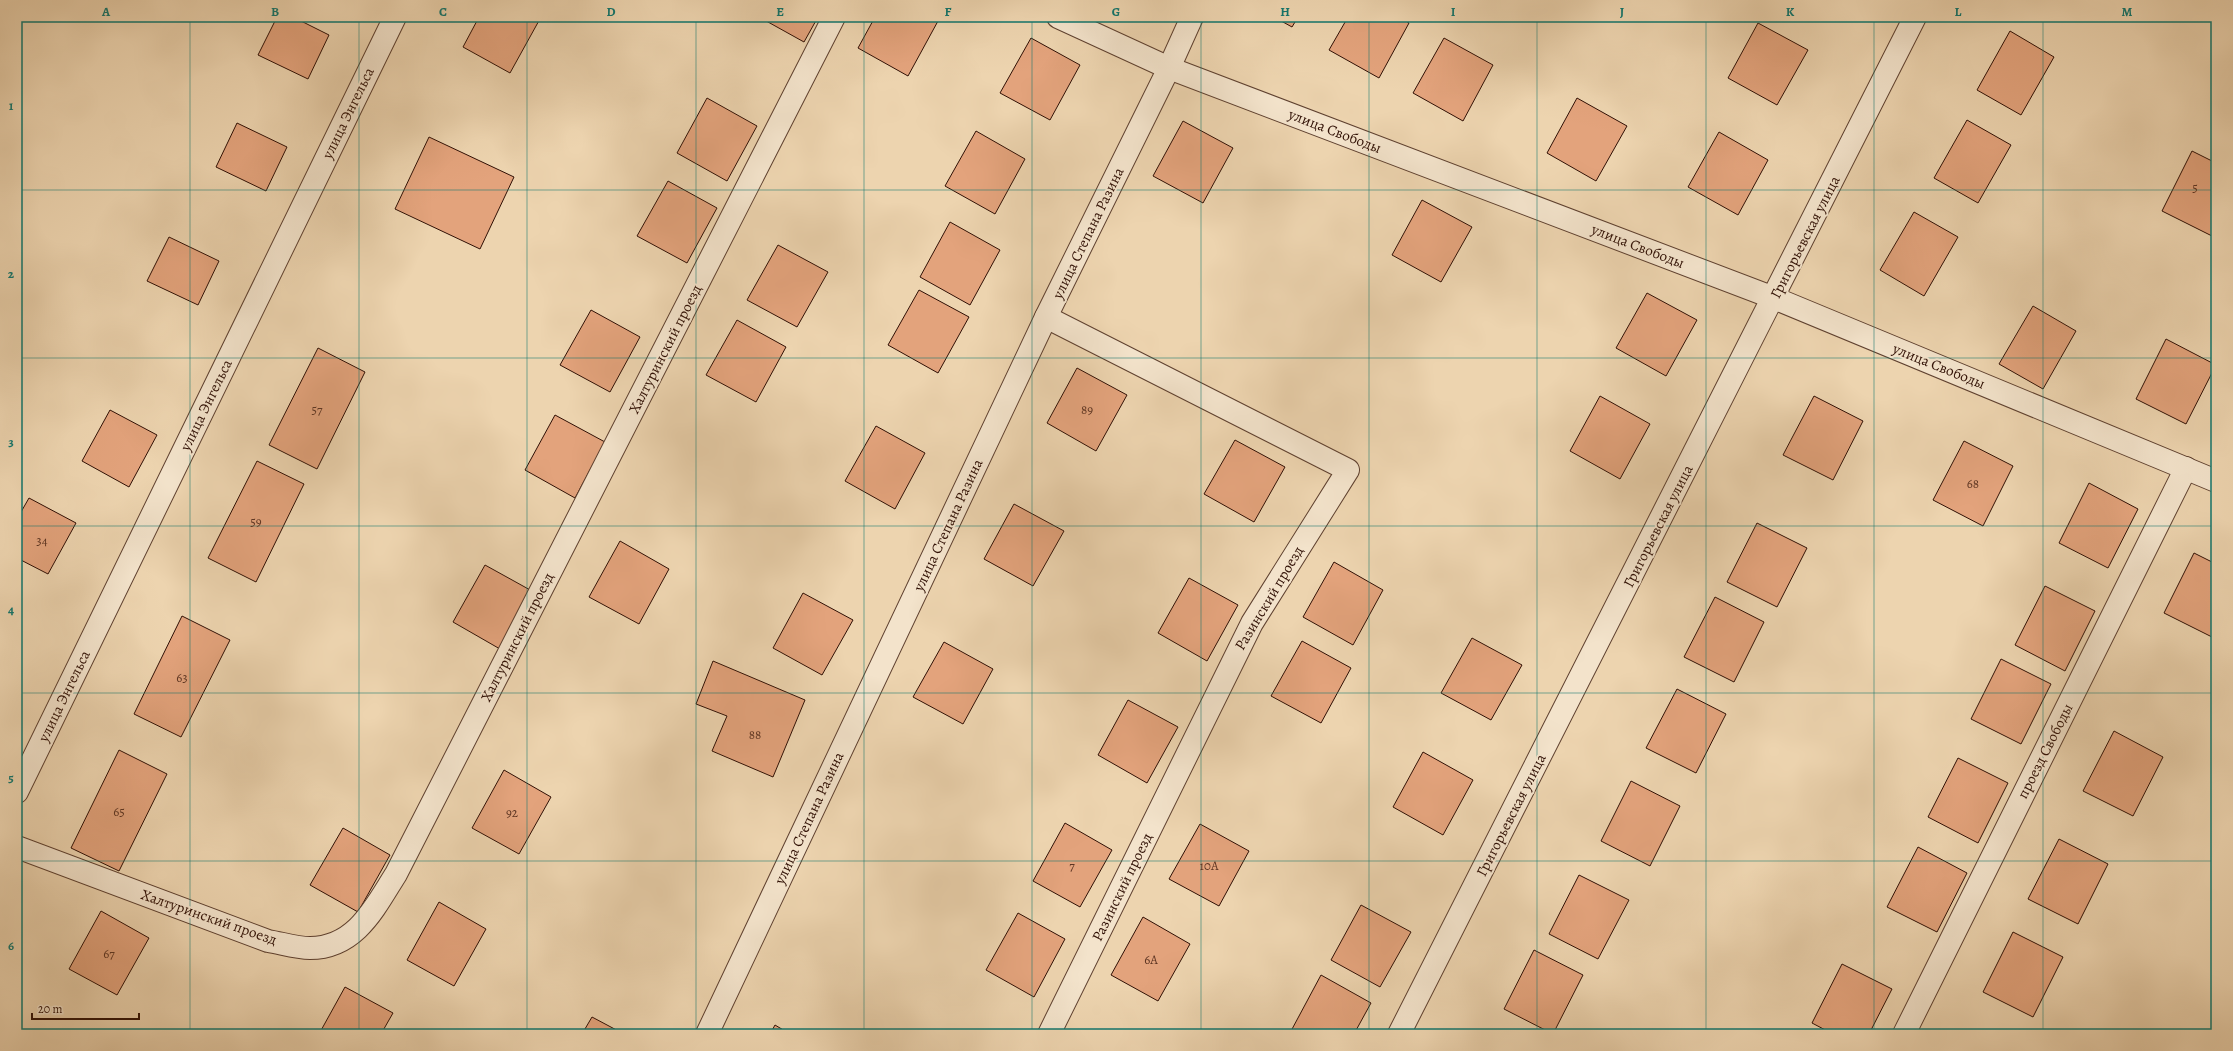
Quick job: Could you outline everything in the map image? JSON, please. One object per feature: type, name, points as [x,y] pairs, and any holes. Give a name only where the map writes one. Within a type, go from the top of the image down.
[{"type":"street","name":"улица Энгельса","points":[[17,792],[395,17]]},
{"type":"street","name":"Халтуринский проезд","points":[[17,847],[268,941],[311,948],[340,942],[367,920],[400,867],[834,17]]},
{"type":"street","name":"улица Свободы","points":[[1058,17],[1169,68],[1774,298],[2216,481]]},
{"type":"street","name":"улица Степана Разина","points":[[707,1034],[1046,317],[1169,68],[1192,17]]},
{"type":"street","name":"Григорьевская улица","points":[[1399,1034],[1774,298],[1915,17]]},
{"type":"street","name":"Разинский проезд","points":[[1046,317],[1348,470],[1252,623],[1049,1034]]},
{"type":"street","name":"проезд Свободы","points":[[1904,1034],[2186,468]]},
{"type":"building","points":[[277,17],[293,17],[329,35],[308,79],[258,55]]},
{"type":"building","points":[[479,17],[541,17],[510,73],[463,47]]},
{"type":"building","points":[[759,17],[818,17],[804,42]]},
{"type":"building","points":[[875,17],[932,17],[938,21],[908,76],[858,48]]},
{"type":"building","points":[[1274,17],[1298,17],[1292,27]]},
{"type":"building","points":[[1348,17],[1399,17],[1409,23],[1379,78],[1329,50]]},
{"type":"building","points":[[1758,23],[1808,50],[1777,105],[1728,78]]},
{"type":"building","points":[[2010,31],[2054,57],[2021,115],[1977,90]]},
{"type":"building","points":[[1031,38],[1080,65],[1050,120],[1000,93]]},
{"type":"building","points":[[1444,38],[1493,65],[1463,121],[1413,93]]},
{"type":"building","points":[[707,98],[757,126],[727,181],[677,153]]},
{"type":"building","points":[[1577,98],[1627,126],[1596,181],[1547,153]]},
{"type":"building","points":[[1967,120],[2011,145],[1978,203],[1934,178]]},
{"type":"building","points":[[1183,121],[1233,148],[1203,203],[1153,176]]},
{"type":"building","points":[[237,123],[287,147],[266,191],[216,167]]},
{"type":"building","points":[[976,131],[1025,159],[995,214],[945,186]]},
{"type":"building","points":[[1719,132],[1768,160],[1738,215],[1688,187]]},
{"type":"building","points":[[429,137],[514,177],[480,249],[395,209]]},
{"type":"building","points":[[2192,151],[2216,163],[2216,227],[2212,236],[2162,211]]},
{"type":"building","points":[[668,181],[717,208],[687,263],[637,236]]},
{"type":"building","points":[[1422,200],[1472,227],[1441,282],[1392,255]]},
{"type":"building","points":[[1914,212],[1958,237],[1924,296],[1880,270]]},
{"type":"building","points":[[950,222],[1000,250],[970,305],[920,277]]},
{"type":"building","points":[[169,237],[219,261],[198,305],[147,281]]},
{"type":"building","points":[[778,245],[828,272],[797,327],[747,300]]},
{"type":"building","points":[[919,290],[969,317],[938,373],[888,345]]},
{"type":"building","points":[[1647,293],[1697,320],[1666,376],[1616,348]]},
{"type":"building","points":[[2033,306],[2076,331],[2043,389],[1999,364]]},
{"type":"building","points":[[591,310],[640,337],[610,392],[560,365]]},
{"type":"building","points":[[737,320],[786,347],[756,402],[706,375]]},
{"type":"building","points":[[2166,339],[2216,365],[2186,424],[2136,399]]},
{"type":"building","points":[[318,348],[365,372],[317,469],[269,445]]},
{"type":"building","points":[[1077,368],[1127,395],[1096,451],[1047,423]]},
{"type":"building","points":[[1600,396],[1650,424],[1620,479],[1570,451]]},
{"type":"building","points":[[1814,396],[1863,421],[1833,480],[1783,455]]},
{"type":"building","points":[[110,410],[157,435],[129,487],[82,461]]},
{"type":"building","points":[[555,415],[605,442],[575,498],[525,470]]},
{"type":"building","points":[[876,426],[925,453],[895,509],[845,481]]},
{"type":"building","points":[[1235,440],[1285,467],[1254,522],[1204,494]]},
{"type":"building","points":[[1964,441],[2013,466],[1983,526],[1933,500]]},
{"type":"building","points":[[257,461],[304,484],[256,582],[208,558]]},
{"type":"building","points":[[2089,483],[2138,509],[2108,568],[2059,543]]},
{"type":"building","points":[[29,498],[76,523],[48,574],[17,558],[17,519]]},
{"type":"building","points":[[1014,504],[1064,531],[1033,586],[984,559]]},
{"type":"building","points":[[1757,523],[1807,548],[1777,607],[1727,582]]},
{"type":"building","points":[[620,541],[669,569],[639,624],[589,597]]},
{"type":"building","points":[[2194,553],[2216,564],[2216,633],[2214,638],[2164,613]]},
{"type":"building","points":[[1334,562],[1383,590],[1353,645],[1303,617]]},
{"type":"building","points":[[485,565],[532,591],[500,649],[453,622]]},
{"type":"building","points":[[1189,578],[1238,605],[1207,661],[1158,633]]},
{"type":"building","points":[[2045,586],[2095,611],[2065,671],[2015,645]]},
{"type":"building","points":[[803,593],[853,620],[822,675],[773,648]]},
{"type":"building","points":[[1715,597],[1764,622],[1734,682],[1684,657]]},
{"type":"building","points":[[182,616],[230,640],[181,737],[134,714]]},
{"type":"building","points":[[1472,638],[1522,665],[1491,720],[1441,693]]},
{"type":"building","points":[[1302,641],[1351,668],[1321,723],[1271,696]]},
{"type":"building","points":[[944,642],[993,669],[963,724],[913,697]]},
{"type":"building","points":[[2001,659],[2051,684],[2021,744],[1971,719]]},
{"type":"building","points":[[713,661],[805,700],[773,777],[712,751],[727,716],[696,704]]},
{"type":"building","points":[[1677,689],[1726,714],[1696,773],[1646,748]]},
{"type":"building","points":[[1128,700],[1178,727],[1147,783],[1098,755]]},
{"type":"building","points":[[2114,731],[2163,757],[2133,816],[2083,791]]},
{"type":"building","points":[[119,750],[167,774],[119,871],[71,848]]},
{"type":"building","points":[[1423,752],[1473,780],[1443,835],[1393,807]]},
{"type":"building","points":[[1958,758],[2008,783],[1978,843],[1928,817]]},
{"type":"building","points":[[504,770],[551,797],[519,854],[472,828]]},
{"type":"building","points":[[1631,781],[1680,806],[1650,866],[1601,841]]},
{"type":"building","points":[[1065,823],[1112,850],[1080,907],[1033,881]]},
{"type":"building","points":[[1200,824],[1249,851],[1219,906],[1169,879]]},
{"type":"building","points":[[343,828],[390,855],[358,912],[310,885]]},
{"type":"building","points":[[2059,839],[2108,864],[2078,924],[2028,899]]},
{"type":"building","points":[[1918,847],[1967,873],[1937,932],[1887,907]]},
{"type":"building","points":[[1579,875],[1629,900],[1598,959],[1549,934]]},
{"type":"building","points":[[439,902],[486,929],[454,986],[407,960]]},
{"type":"building","points":[[1361,905],[1411,932],[1380,987],[1331,960]]},
{"type":"building","points":[[101,911],[149,938],[117,995],[69,969]]},
{"type":"building","points":[[1018,913],[1065,939],[1034,997],[986,970]]},
{"type":"building","points":[[1143,917],[1190,944],[1158,1001],[1111,975]]},
{"type":"building","points":[[2013,932],[2063,957],[2033,1017],[1983,992]]},
{"type":"building","points":[[1534,950],[1583,975],[1553,1034],[1504,1009]]},
{"type":"building","points":[[1842,964],[1892,989],[1869,1034],[1833,1034],[1812,1023]]},
{"type":"building","points":[[1321,975],[1371,1003],[1354,1034],[1297,1034],[1291,1031]]},
{"type":"building","points":[[345,987],[393,1013],[381,1034],[319,1034]]},
{"type":"building","points":[[592,1017],[624,1034],[582,1034]]},
{"type":"building","points":[[775,1025],[790,1034],[770,1034]]}]
